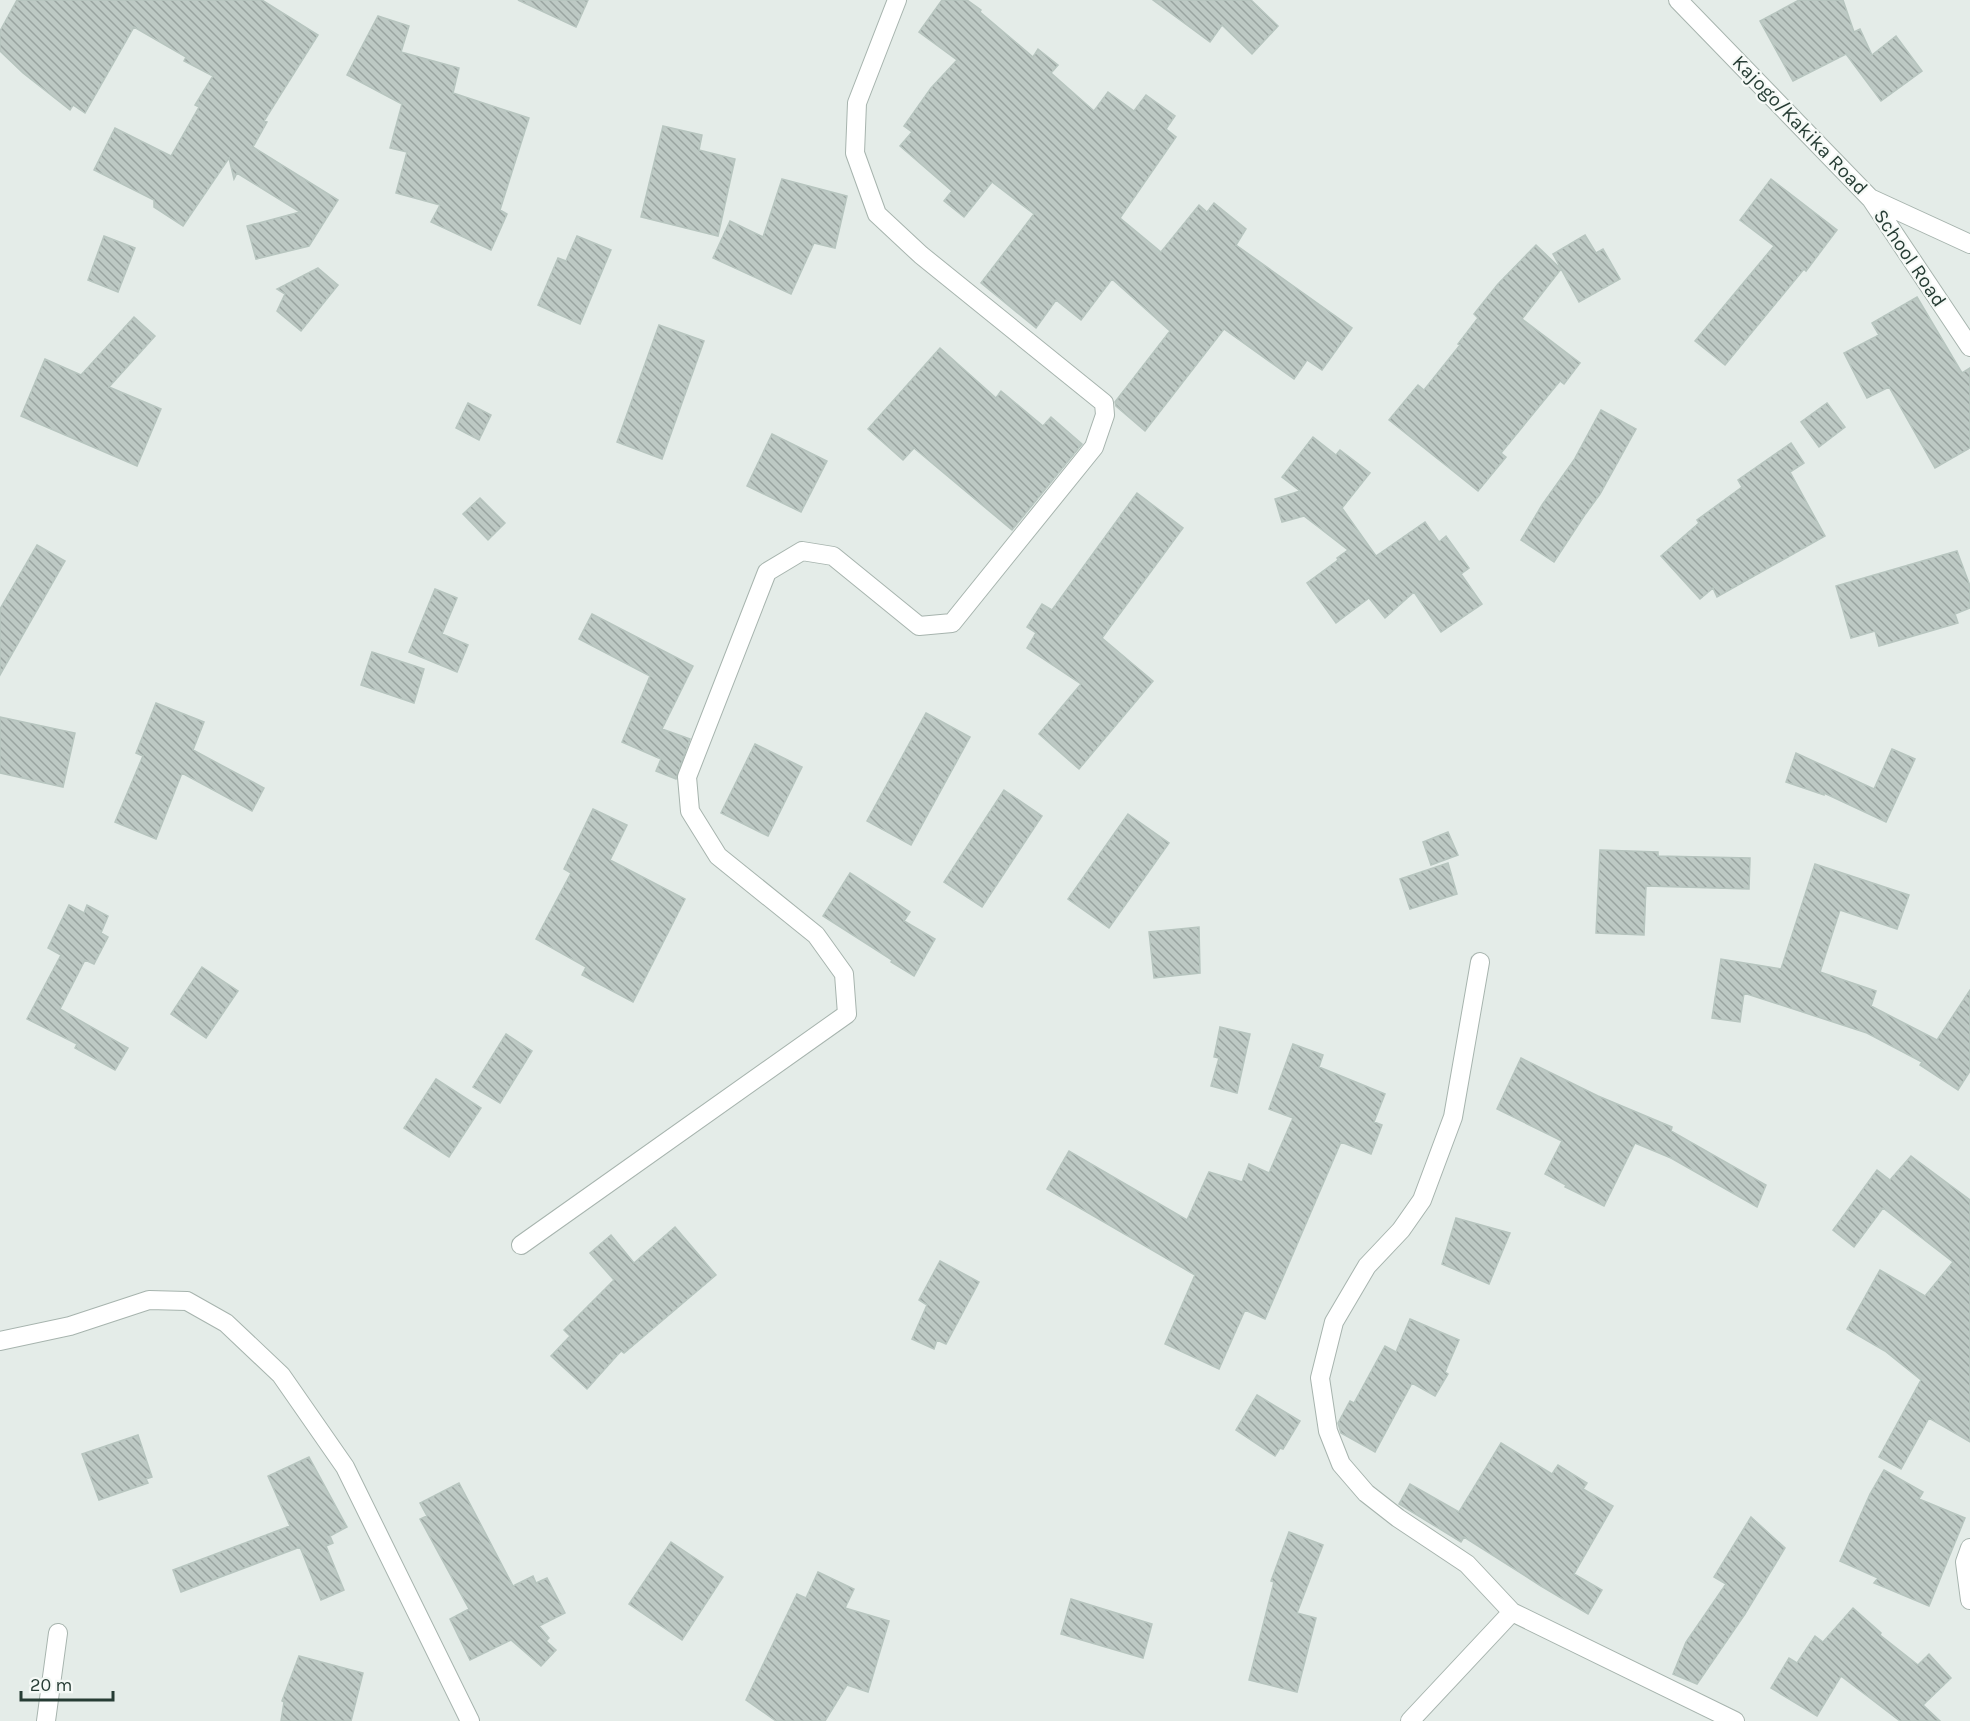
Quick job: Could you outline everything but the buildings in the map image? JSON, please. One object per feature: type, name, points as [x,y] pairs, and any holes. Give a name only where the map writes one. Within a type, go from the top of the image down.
[{"type":"street","points":[[521,1245],[847,1014],[844,974],[816,935],[718,856],[690,811],[687,777],[767,572],[802,550],[833,556],[919,626],[952,623],[1094,447],[1104,415],[1104,403],[921,255],[877,214],[855,153],[857,103],[897,0]]},
{"type":"street","name":"Kajogo/Kakika Road","points":[[1678,0],[1870,198],[1970,244]]},
{"type":"street","name":"School Road","points":[[1870,198],[1970,347]]},
{"type":"street","points":[[1480,962],[1453,1117],[1422,1200],[1401,1230],[1367,1266],[1334,1322],[1320,1378],[1328,1431],[1341,1464],[1366,1494],[1467,1564],[1512,1612],[1736,1721]]},
{"type":"street","points":[[0,1341],[70,1326],[149,1300],[187,1301],[226,1323],[281,1375],[345,1467],[471,1721]]},
{"type":"street","points":[[1970,1548],[1965,1562],[1970,1600]]},
{"type":"street","points":[[1410,1721],[1512,1612]]},
{"type":"street","points":[[46,1721],[58,1633]]}]
